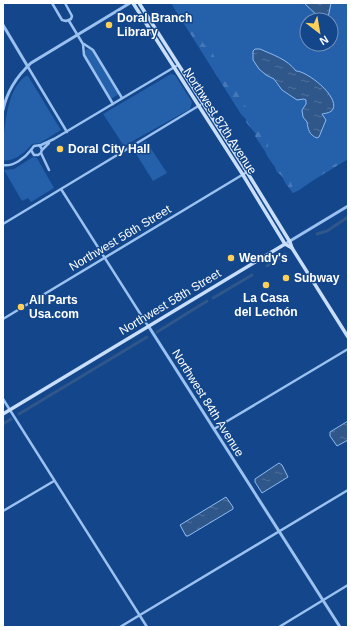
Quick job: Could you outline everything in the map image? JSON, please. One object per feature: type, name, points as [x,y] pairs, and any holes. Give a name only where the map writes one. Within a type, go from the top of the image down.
[{"type":"main road","name":"Northwest 87th Avenue","points":[[132,3],[243,175],[285,244],[292,248]]},
{"type":"main road","name":"Northwest 87th Avenue","points":[[139,3],[247,172],[290,242],[292,248],[348,337]]},
{"type":"main road","name":"Northwest 58th Street","points":[[3,414],[285,244]]},
{"type":"street","points":[[52,3],[62,20],[69,20]]},
{"type":"street","points":[[64,3],[71,14],[72,18],[69,20]]},
{"type":"street","points":[[3,110],[12,86],[34,61],[132,3]]},
{"type":"street","points":[[69,20],[83,44],[85,58],[113,104]]},
{"type":"street","points":[[3,25],[67,132]]},
{"type":"street","points":[[83,44],[90,48],[122,98]]},
{"type":"street","points":[[83,52],[90,48]]},
{"type":"street","points":[[3,165],[11,165],[22,158],[34,145],[39,145],[67,132],[178,65]]},
{"type":"street","points":[[3,224],[203,104]]},
{"type":"street","points":[[22,158],[42,152],[54,139]]},
{"type":"street","points":[[39,145],[45,164]]},
{"type":"street","points":[[31,150],[49,170]]},
{"type":"street","name":"Northwest 56th Street","points":[[3,319],[247,172]]},
{"type":"street","name":"Northwest 84th Avenue","points":[[61,189],[340,627]]},
{"type":"street","name":"Northwest 58th Street","points":[[285,244],[348,206]]},
{"type":"street","points":[[214,429],[348,349]]},
{"type":"street","points":[[3,399],[147,627]]},
{"type":"street","points":[[3,511],[54,481]]},
{"type":"street","points":[[120,627],[348,490]]},
{"type":"street","points":[[279,627],[348,585]]},
{"type":"green space","points":[[171,3],[348,3],[348,159],[293,193],[282,176],[277,172],[255,136],[256,134],[246,122],[246,119],[241,114]]},
{"type":"green space","points":[[171,3],[175,3],[197,33],[203,38],[203,43],[212,52],[255,123],[268,140],[268,149],[280,164],[281,169],[289,177],[293,188],[295,189],[348,156],[348,159],[293,193],[282,176],[277,172],[255,136],[256,134],[246,122],[246,119],[241,114]]},
{"type":"green space","points":[[87,49],[92,50],[119,94],[111,99],[85,55],[85,51]]},
{"type":"green space","points":[[171,74],[175,75],[192,102],[190,109],[124,146],[103,114]]},
{"type":"green space","points":[[28,76],[61,130],[40,143],[32,144],[27,150],[15,158],[11,160],[3,160],[5,127],[9,102],[19,82]]},
{"type":"green space","points":[[146,141],[167,173],[153,181],[133,149]]},
{"type":"green space","points":[[33,157],[37,158],[54,188],[31,202],[28,198],[22,201],[4,170],[14,169]]},
{"type":"water","points":[[304,3],[331,3],[329,12],[314,12]]},
{"type":"water","points":[[255,49],[260,49],[284,60],[296,71],[307,75],[327,91],[334,104],[333,109],[330,112],[322,114],[326,120],[319,137],[314,137],[308,129],[307,122],[303,117],[302,110],[306,104],[306,100],[297,100],[282,90],[274,79],[259,69],[253,60],[253,51]]},
{"type":"water","points":[[348,421],[348,440],[337,446],[330,436],[330,432]]},
{"type":"water","points":[[279,463],[282,465],[288,477],[262,493],[255,482],[255,479]]},
{"type":"water","points":[[226,497],[233,509],[186,536],[180,525]]},
{"type":"waterway","points":[[317,234],[327,231],[348,217]]},
{"type":"waterway","points":[[267,266],[285,254]]},
{"type":"waterway","points":[[213,298],[252,275]]},
{"type":"waterway","points":[[157,332],[207,301]]},
{"type":"waterway","points":[[19,414],[147,337]]},
{"type":"waterway","points":[[3,424],[11,419]]},
{"type":"place","name":"Doral Branch Library","points":[[109,25]]},
{"type":"place","name":"Doral City Hall","points":[[60,149]]},
{"type":"place","name":"Wendy's","points":[[231,258]]},
{"type":"place","name":"Subway","points":[[286,278]]},
{"type":"place","name":"La Casa del Lechón","points":[[266,285]]},
{"type":"place","name":"All Parts Usa.com","points":[[21,307]]}]
